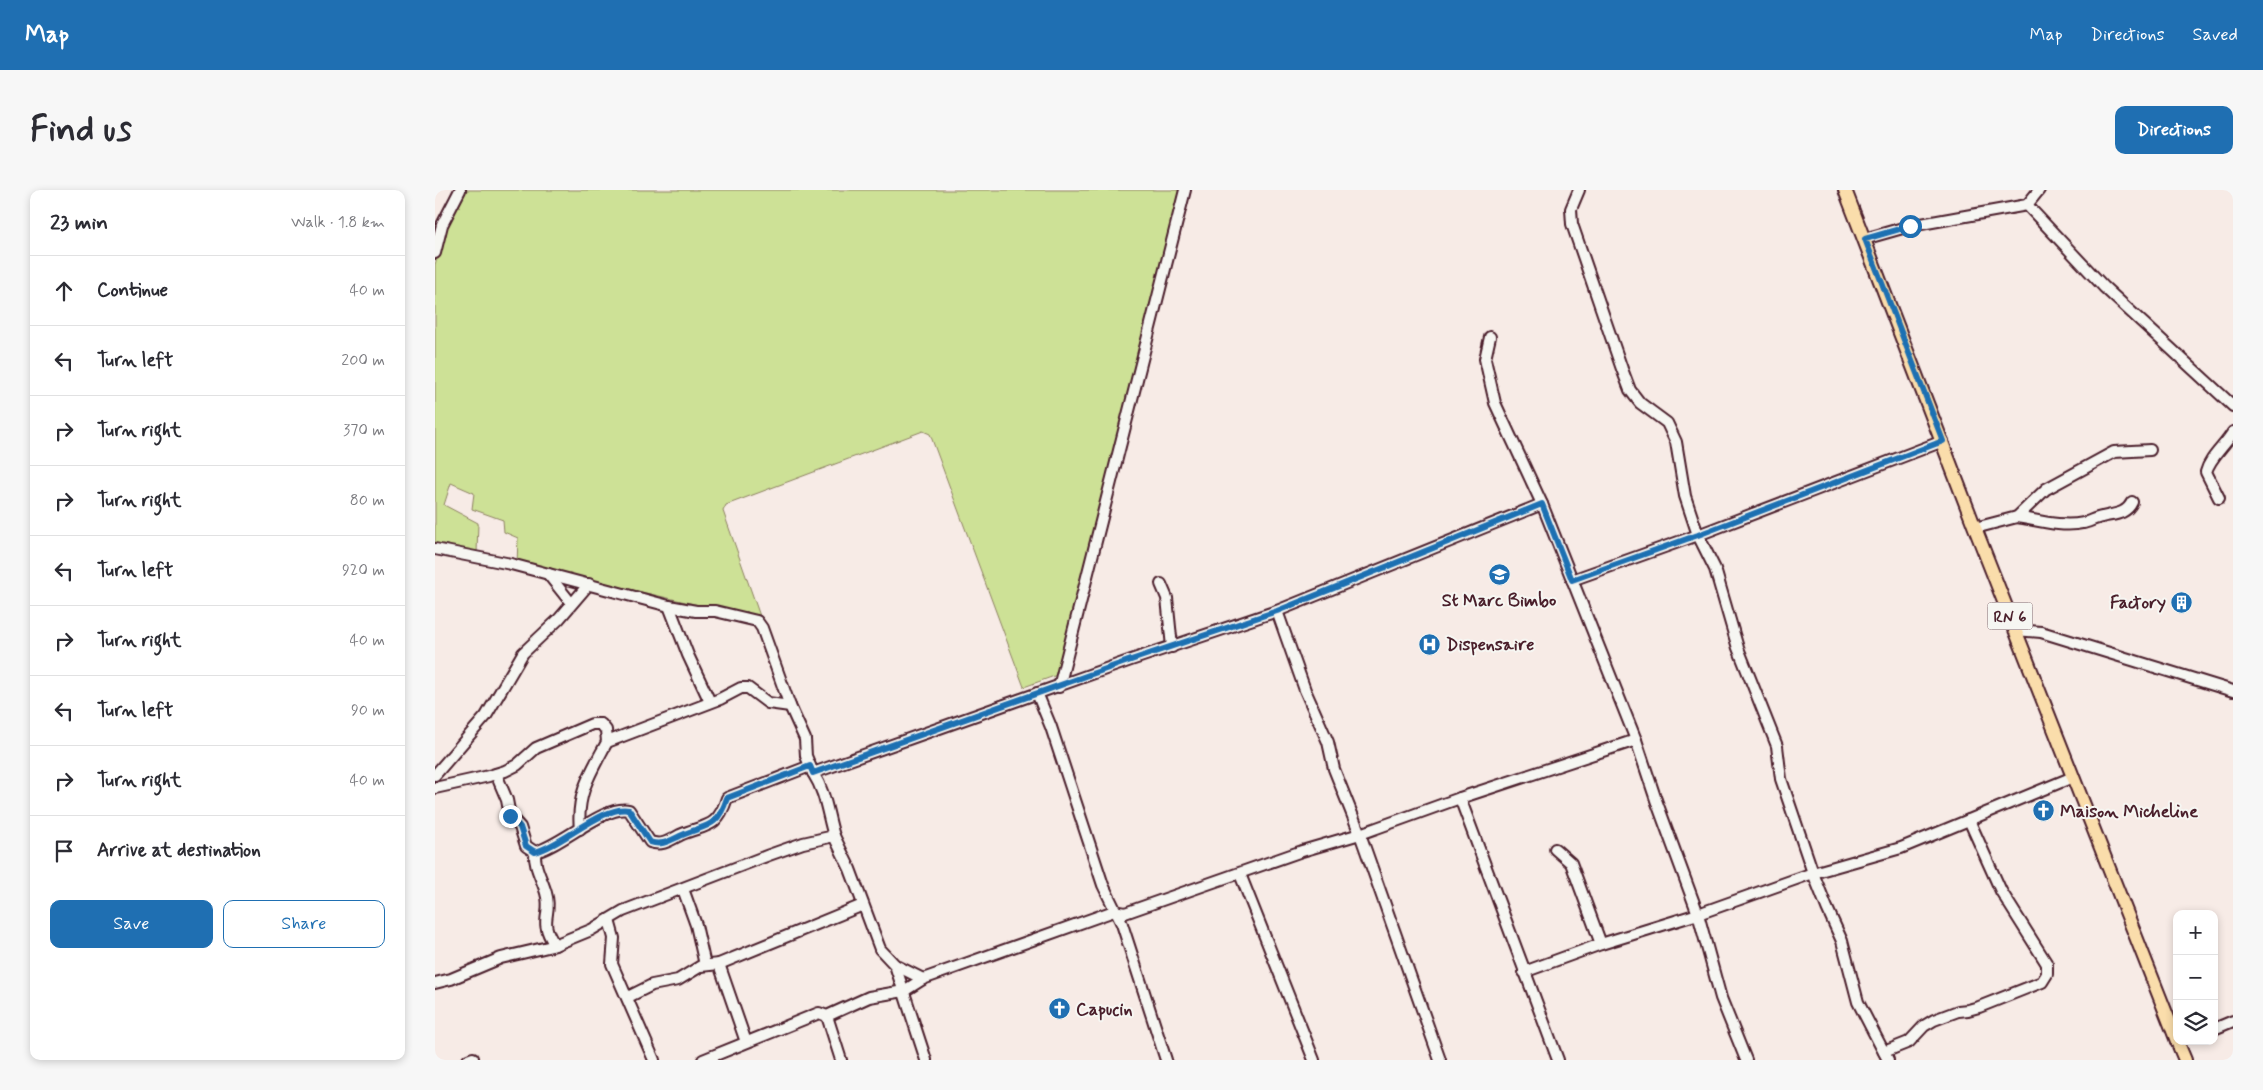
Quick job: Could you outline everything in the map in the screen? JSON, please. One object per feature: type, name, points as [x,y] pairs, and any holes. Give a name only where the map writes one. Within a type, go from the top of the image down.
[{"type":"main road","name":"RN 6","points":[[1845,190],[1975,528],[2173,1027]]},
{"type":"main road","name":"RN 6","points":[[2180,1045],[2185,1060]]},
{"type":"street","points":[[435,253],[442,224],[460,190]]},
{"type":"street","points":[[1059,687],[1185,190]]},
{"type":"street","points":[[1579,190],[1571,209],[1572,224],[1619,360],[1630,390],[1640,403],[1667,423],[1676,442],[1685,496],[1698,535],[1715,569],[1738,648],[1777,746],[1781,779],[1813,873],[1843,941],[1858,1002],[1886,1056],[1909,1042],[1924,1026],[1934,1020],[1958,1011],[1979,1007],[2042,982],[2047,974],[2047,964],[2001,891],[1969,820]]},
{"type":"street","points":[[1865,239],[1910,226],[2027,206],[2039,190]]},
{"type":"street","points":[[2027,206],[2104,287],[2233,406]]},
{"type":"street","points":[[1490,337],[1485,359],[1495,403],[1542,504],[1636,740],[1698,914],[1721,998],[1746,1060]]},
{"type":"street","points":[[2219,498],[2206,472],[2208,463],[2223,447],[2233,432]]},
{"type":"street","points":[[1572,580],[1698,535],[1943,441]]},
{"type":"street","points":[[2017,516],[2046,489],[2114,452],[2150,450]]},
{"type":"street","points":[[1975,528],[2017,516],[2049,522],[2082,524],[2103,516],[2118,514],[2130,506],[2132,502]]},
{"type":"street","points":[[496,774],[507,800],[510,816],[520,827],[526,846],[535,852],[545,850],[588,823],[622,808],[629,810],[650,842],[657,844],[667,842],[682,834],[709,826],[722,812],[727,798],[1059,687],[1131,660],[1277,611],[1542,504]]},
{"type":"street","points":[[435,549],[477,556],[669,606],[696,611],[715,611],[757,621],[762,628],[790,706],[805,740],[806,756],[811,770],[827,800],[827,813],[834,836],[850,870],[880,949],[895,965],[923,979]]},
{"type":"street","points":[[548,574],[571,603]]},
{"type":"street","points":[[435,775],[487,716],[523,653],[544,635],[589,584]]},
{"type":"street","points":[[1161,584],[1167,598],[1172,647]]},
{"type":"street","points":[[669,606],[688,655],[710,702]]},
{"type":"street","points":[[1277,611],[1305,690],[1329,742],[1334,769],[1360,834],[1403,962],[1440,1060]]},
{"type":"street","points":[[2015,630],[2041,632],[2233,691]]},
{"type":"street","points":[[607,742],[741,688],[748,688],[768,703],[790,706]]},
{"type":"street","points":[[1037,693],[1051,727],[1103,885],[1122,924],[1166,1060]]},
{"type":"street","points":[[435,788],[496,774],[517,765],[536,748],[592,724],[601,724],[606,730],[607,742],[582,791],[579,818],[580,829]]},
{"type":"street","points":[[703,1060],[819,1014],[827,1016],[869,996],[904,991],[923,979],[1114,911],[1125,913],[1174,894],[1240,874],[1302,851],[1360,834],[1461,798],[1636,740]]},
{"type":"street","points":[[1524,972],[1601,944],[1698,914],[1813,873],[1901,848],[2073,777]]},
{"type":"street","points":[[1461,798],[1558,1060]]},
{"type":"street","points":[[435,982],[451,979],[501,958],[555,945],[609,920],[623,911],[769,855],[803,843],[834,836]]},
{"type":"street","points":[[1555,849],[1571,863],[1601,944]]},
{"type":"street","points":[[535,852],[534,864],[548,903],[545,926],[555,945]]},
{"type":"street","points":[[1240,874],[1314,1060]]},
{"type":"street","points":[[683,889],[696,924],[705,966]]},
{"type":"street","points":[[628,997],[652,986],[678,980],[705,966],[719,964],[863,905]]},
{"type":"street","points":[[609,920],[614,938],[612,964],[654,1060]]},
{"type":"street","points":[[719,964],[746,1042]]},
{"type":"street","points":[[895,965],[926,1060]]},
{"type":"street","points":[[827,1016],[841,1060]]},
{"type":"street","points":[[2218,1027],[2233,1021]]},
{"type":"green space","points":[[463,190],[1180,190],[1057,675],[1024,687],[930,434],[923,431],[726,505],[723,511],[761,619],[517,564],[518,538],[504,532],[503,520],[472,509],[474,493],[451,483],[444,505],[478,523],[477,553],[435,544],[435,265],[443,234]]},
{"type":"place","name":"St Marc Bimbo","points":[[1499,575]]},
{"type":"place","name":"Factory","points":[[2182,602]]},
{"type":"place","name":"Dispensaire","points":[[1430,644]]},
{"type":"place","name":"Maison Micheline","points":[[2044,811]]},
{"type":"place","name":"Capucin","points":[[1060,1009]]},
{"type":"route","points":[[510,816],[520,827],[526,846],[535,852],[545,850],[588,823],[622,808],[629,810],[650,842],[657,844],[667,842],[682,834],[709,826],[722,812],[727,798],[783,776],[810,766],[813,773],[1131,660],[1277,611],[1542,504],[1572,580],[1698,535],[1943,441],[1865,239],[1910,226]]}]
